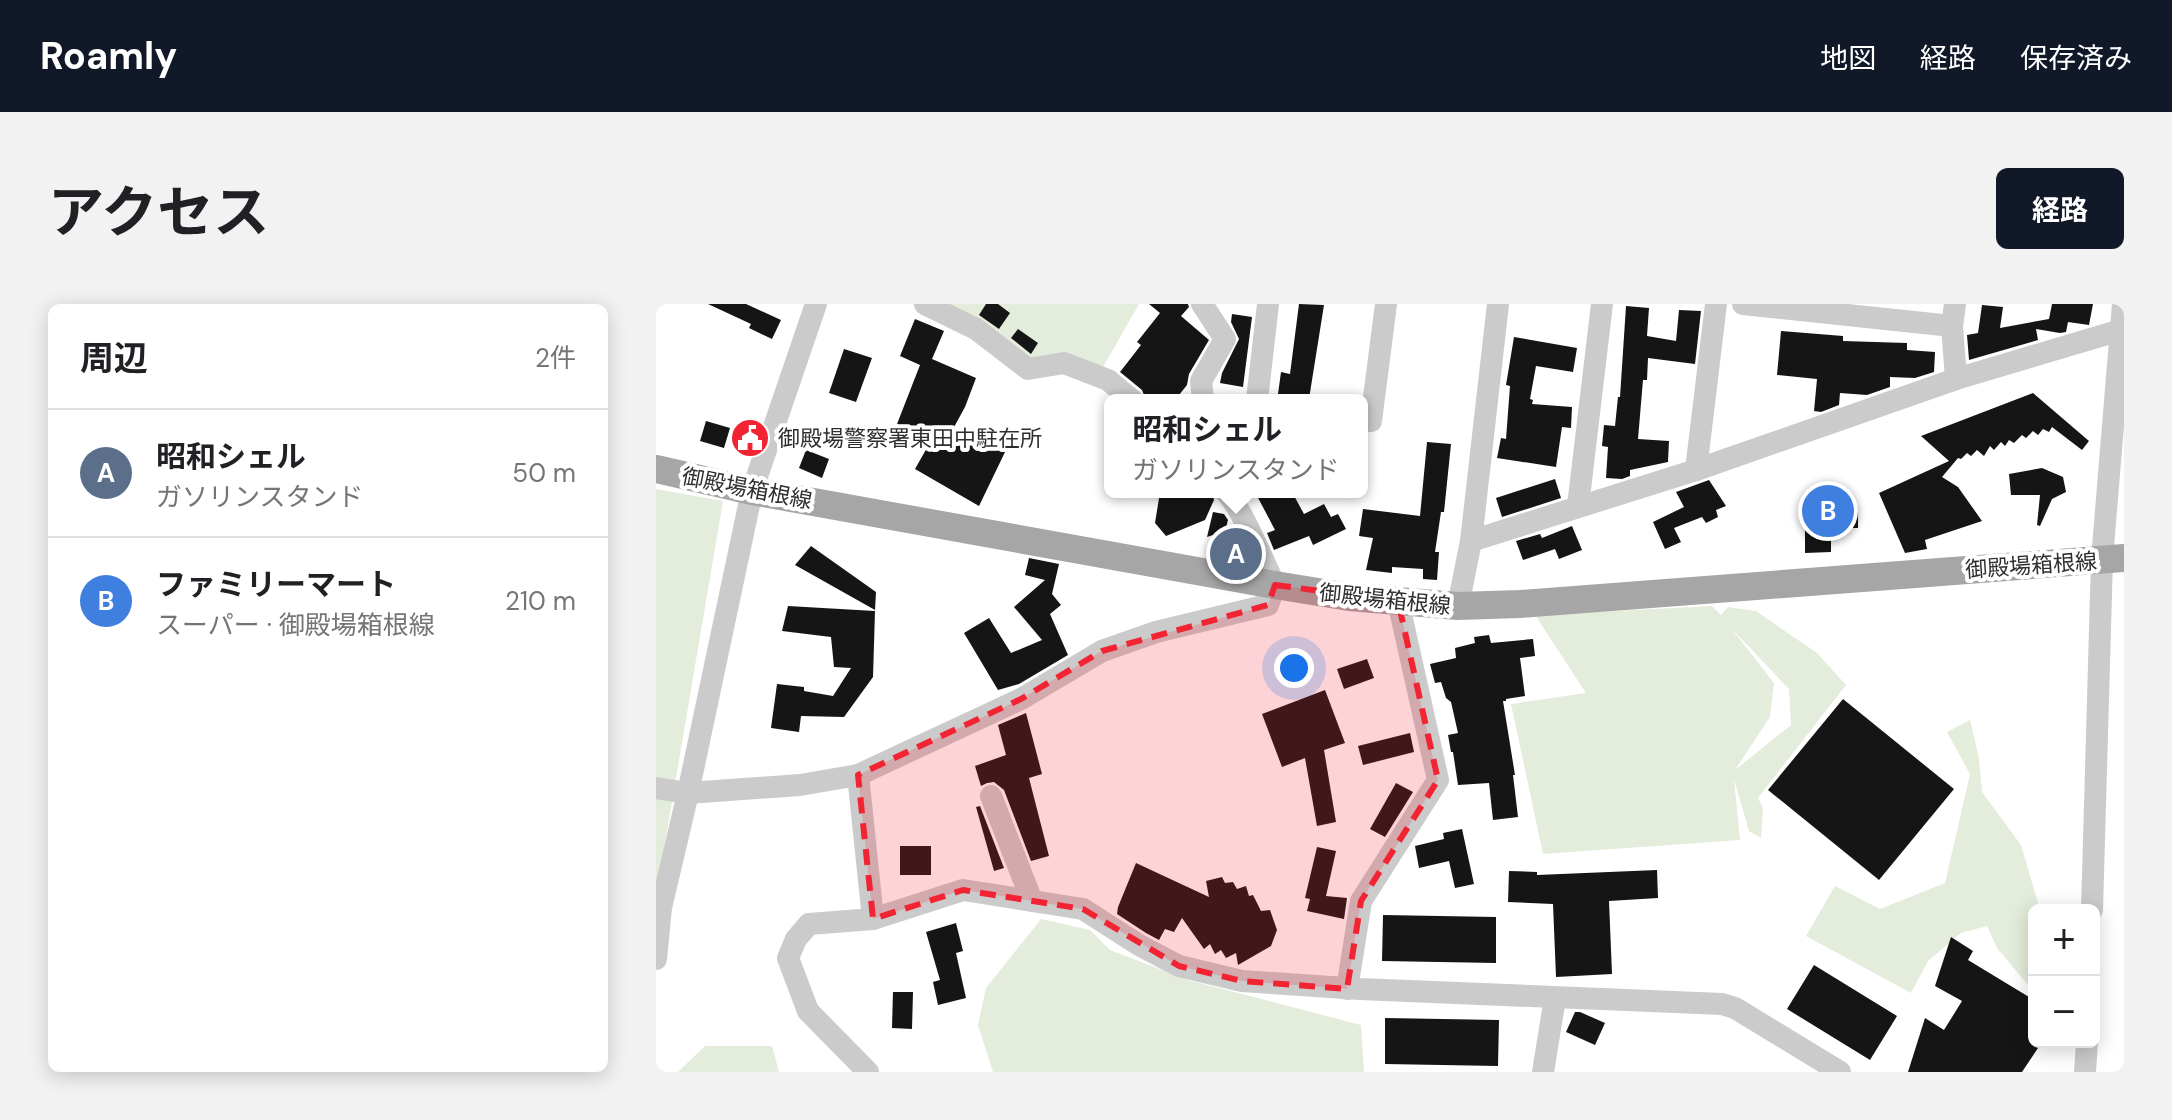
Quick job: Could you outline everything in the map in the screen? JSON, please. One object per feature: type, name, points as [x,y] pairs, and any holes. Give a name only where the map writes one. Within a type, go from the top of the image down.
[{"type":"main road","name":"御殿場箱根線","points":[[656,469],[752,491],[1275,585],[1349,597],[1458,606],[1520,604],[2113,558]]},
{"type":"street","points":[[656,959],[661,908],[752,491],[816,304]]},
{"type":"street","points":[[925,304],[976,329],[1028,369],[1064,363],[1108,380],[1125,394]]},
{"type":"street","points":[[1202,304],[1225,339],[1201,381],[1202,394]]},
{"type":"street","points":[[1258,394],[1268,304]]},
{"type":"street","points":[[1368,421],[1371,421],[1386,304]]},
{"type":"street","points":[[1458,606],[1471,541],[1498,304]]},
{"type":"street","points":[[1578,506],[1602,304]]},
{"type":"street","points":[[1696,470],[1716,304]]},
{"type":"street","points":[[1743,304],[1954,315],[1956,379]]},
{"type":"street","points":[[2092,904],[2113,558],[2123,304]]},
{"type":"street","points":[[1471,541],[1696,470],[1956,379],[2122,329]]},
{"type":"street","points":[[656,788],[688,793],[800,785],[858,775],[1021,699],[1102,651],[1156,632],[1268,605],[1275,585],[1230,498]]},
{"type":"street","points":[[1347,989],[1361,901],[1438,780],[1398,601]]},
{"type":"street","points":[[858,775],[873,919]]},
{"type":"street","points":[[991,796],[1032,901]]},
{"type":"street","points":[[868,1072],[808,1011],[788,958],[796,939],[809,924],[873,919],[963,890],[1083,909],[1179,966],[1242,981],[1347,989],[1722,1004],[1735,1008],[1840,1072]]},
{"type":"street","points":[[1543,1072],[1555,998]]},
{"type":"street","points":[[2085,1072],[2087,1048]]},
{"type":"highlighted area","points":[[1275,585],[1398,601],[1438,780],[1361,901],[1347,989],[1242,981],[1179,966],[1083,909],[963,890],[873,919],[858,775],[1021,699],[1102,651],[1268,605]]},
{"type":"green space","points":[[935,304],[1139,304],[1102,369],[1028,369]]},
{"type":"green space","points":[[656,489],[723,501],[656,896]]},
{"type":"green space","points":[[1712,606],[1721,615],[1728,607],[1756,611],[1817,653],[1846,685],[1758,798],[1763,808],[1761,838],[1749,831],[1734,779],[1740,840],[1543,854],[1511,704],[1586,693],[1535,615]],"holes":[[[1731,628],[1789,689],[1791,725],[1735,770],[1770,717],[1774,683]]]},
{"type":"green space","points":[[1970,720],[1979,758],[1982,792],[2021,845],[2038,904],[2028,904],[2028,985],[1997,948],[1987,926],[1961,933],[1928,961],[1911,993],[1806,936],[1835,886],[1880,909],[1945,883],[1970,774],[1947,732]]},
{"type":"green space","points":[[1041,919],[1090,930],[1110,950],[1188,980],[1361,1025],[1364,1072],[993,1072],[978,1025],[986,988]]},
{"type":"green space","points":[[705,1046],[772,1046],[779,1072],[678,1072]]},
{"type":"building","points":[[708,304],[746,304],[781,320],[772,339],[749,328],[751,324]]},
{"type":"building","points":[[986,304],[998,304],[1010,313],[999,329],[979,315]]},
{"type":"building","points":[[1149,304],[1188,304],[1181,316],[1209,340],[1180,394],[1144,394],[1120,372],[1141,345],[1137,342],[1160,313]]},
{"type":"building","points":[[1299,304],[1324,305],[1310,394],[1278,394],[1281,372],[1290,374]]},
{"type":"building","points":[[2052,304],[2093,304],[2089,325],[2068,322],[2066,332],[2060,333],[2036,329],[2038,340],[1969,360],[1967,335],[1978,333],[1982,305],[2003,307],[2000,328],[2049,319]]},
{"type":"building","points":[[1626,306],[1649,308],[1647,336],[1676,341],[1679,310],[1701,311],[1695,364],[1648,358],[1638,439],[1669,441],[1668,462],[1630,470],[1630,476],[1622,479],[1606,478],[1608,447],[1602,446],[1604,425],[1615,426]]},
{"type":"building","points":[[1232,314],[1252,317],[1243,387],[1220,383],[1239,339],[1231,322]]},
{"type":"building","points":[[915,319],[944,331],[932,359],[976,378],[953,429],[1006,450],[979,506],[915,469],[932,439],[897,424],[920,365],[900,356]]},
{"type":"building","points":[[1018,329],[1038,343],[1031,354],[1011,338]]},
{"type":"building","points":[[1781,331],[1843,336],[1843,341],[1907,343],[1907,350],[1935,352],[1934,372],[1915,378],[1890,377],[1890,387],[1867,395],[1840,393],[1839,405],[1821,412],[1814,411],[1817,379],[1777,375]]},
{"type":"building","points":[[1514,337],[1577,348],[1573,372],[1536,366],[1530,399],[1533,400],[1532,404],[1572,407],[1571,428],[1562,427],[1556,467],[1497,458],[1501,438],[1506,439],[1510,386],[1506,385]]},
{"type":"building","points":[[844,349],[872,358],[856,402],[829,393]]},
{"type":"building","points":[[2033,393],[2089,441],[2082,450],[2052,427],[2049,432],[2043,429],[2038,435],[2033,431],[2026,438],[2022,435],[2014,443],[2009,440],[2005,446],[2001,442],[1994,450],[1990,446],[1984,456],[1977,450],[1971,456],[1967,453],[1958,458],[1942,477],[1958,487],[1982,521],[1925,540],[1927,549],[1905,553],[1879,493],[1949,461],[1921,436]]},
{"type":"building","points":[[706,421],[730,428],[724,448],[700,441]]},
{"type":"building","points":[[1427,442],[1451,444],[1444,512],[1441,512],[1435,552],[1439,552],[1437,580],[1423,579],[1423,569],[1392,567],[1392,573],[1366,570],[1373,538],[1359,536],[1363,509],[1420,516]]},
{"type":"building","points":[[806,450],[829,459],[822,478],[799,468]]},
{"type":"building","points":[[2042,468],[2063,477],[2066,492],[2052,499],[2040,526],[2037,525],[2040,495],[2011,495],[2009,474]]},
{"type":"building","points":[[1555,479],[1561,498],[1502,517],[1496,498]]},
{"type":"building","points":[[1709,480],[1726,506],[1716,510],[1718,517],[1706,523],[1702,517],[1674,528],[1681,542],[1665,549],[1653,522],[1684,507],[1676,492]]},
{"type":"building","points":[[1159,498],[1214,498],[1205,520],[1166,536],[1155,523]]},
{"type":"building","points":[[1258,498],[1295,498],[1304,514],[1324,504],[1331,517],[1338,514],[1346,529],[1313,545],[1309,536],[1274,550],[1267,533],[1275,530]]},
{"type":"building","points":[[1818,508],[1858,508],[1858,528],[1818,528]]},
{"type":"building","points":[[1213,512],[1224,514],[1228,520],[1225,531],[1207,537]]},
{"type":"building","points":[[1572,526],[1582,550],[1559,559],[1555,549],[1523,560],[1516,541],[1540,534],[1542,538]]},
{"type":"building","points":[[1805,530],[1831,530],[1831,552],[1805,553]]},
{"type":"building","points":[[1232,545],[1242,548],[1242,562],[1229,559]]},
{"type":"building","points":[[811,546],[876,592],[875,610],[795,565]]},
{"type":"building","points":[[1029,558],[1059,564],[1052,594],[1061,605],[1050,614],[1068,655],[1019,684],[998,690],[964,633],[989,618],[1011,653],[1042,640],[1014,607],[1045,580],[1025,575]]},
{"type":"building","points":[[788,606],[875,611],[873,677],[844,717],[801,716],[799,732],[771,728],[777,684],[804,687],[804,691],[833,696],[851,668],[834,667],[831,637],[782,631]]},
{"type":"building","points":[[1489,635],[1491,643],[1533,639],[1535,656],[1520,658],[1525,696],[1503,701],[1515,775],[1518,817],[1493,820],[1489,783],[1458,785],[1448,735],[1458,733],[1451,702],[1446,698],[1441,682],[1435,683],[1430,664],[1456,658],[1455,648],[1475,643],[1474,637]]},
{"type":"building","points":[[1367,659],[1374,678],[1344,689],[1337,669]]},
{"type":"building","points":[[1325,690],[1345,743],[1324,750],[1336,822],[1317,826],[1305,758],[1282,767],[1262,714]]},
{"type":"building","points":[[1843,699],[1954,789],[1879,880],[1768,790]]},
{"type":"building","points":[[1026,713],[1042,774],[1029,778],[1049,856],[1031,861],[1004,790],[994,782],[981,786],[975,766],[1006,755],[998,725]]},
{"type":"building","points":[[1410,733],[1414,752],[1363,765],[1358,746]]},
{"type":"building","points":[[1396,783],[1413,792],[1385,837],[1370,829]]},
{"type":"building","points":[[980,806],[1004,868],[994,871],[976,807]]},
{"type":"building","points":[[1462,829],[1474,884],[1455,888],[1449,861],[1419,868],[1415,846],[1444,839],[1443,833]]},
{"type":"building","points":[[900,846],[931,846],[931,875],[900,875]]},
{"type":"building","points":[[1317,847],[1336,851],[1326,896],[1347,898],[1344,919],[1307,911],[1310,899],[1305,898]]},
{"type":"building","points":[[1136,863],[1209,897],[1206,881],[1222,877],[1225,883],[1233,882],[1237,889],[1246,886],[1249,896],[1253,895],[1261,911],[1270,910],[1277,930],[1271,946],[1238,965],[1236,953],[1226,958],[1221,950],[1215,954],[1210,944],[1204,949],[1182,918],[1174,932],[1165,929],[1159,940],[1146,933],[1117,914]]},
{"type":"building","points":[[1657,870],[1658,898],[1609,901],[1612,974],[1556,977],[1553,904],[1508,902],[1509,871],[1537,872],[1537,875]]},
{"type":"building","points":[[1383,915],[1496,917],[1496,963],[1382,961]]},
{"type":"building","points":[[956,923],[963,951],[956,953],[966,998],[938,1005],[933,982],[940,980],[926,932]]},
{"type":"building","points":[[1951,937],[1973,951],[1968,960],[2028,996],[2028,1048],[2038,1048],[2022,1072],[1908,1072],[1925,1018],[1944,1030],[1962,1001],[1935,986]]},
{"type":"building","points":[[1814,965],[1897,1016],[1870,1060],[1787,1009]]},
{"type":"building","points":[[893,992],[913,992],[912,1029],[892,1028]]},
{"type":"building","points":[[1575,1012],[1605,1023],[1595,1045],[1566,1032]]},
{"type":"building","points":[[1385,1018],[1499,1020],[1498,1066],[1385,1064]]},
{"type":"place","name":"御殿場警察署東田中駐在所","points":[[750,438]]},
{"type":"place","name":"ファミリーマート","points":[[1828,511]]},
{"type":"place","name":"昭和シェル","points":[[1236,554]]}]
